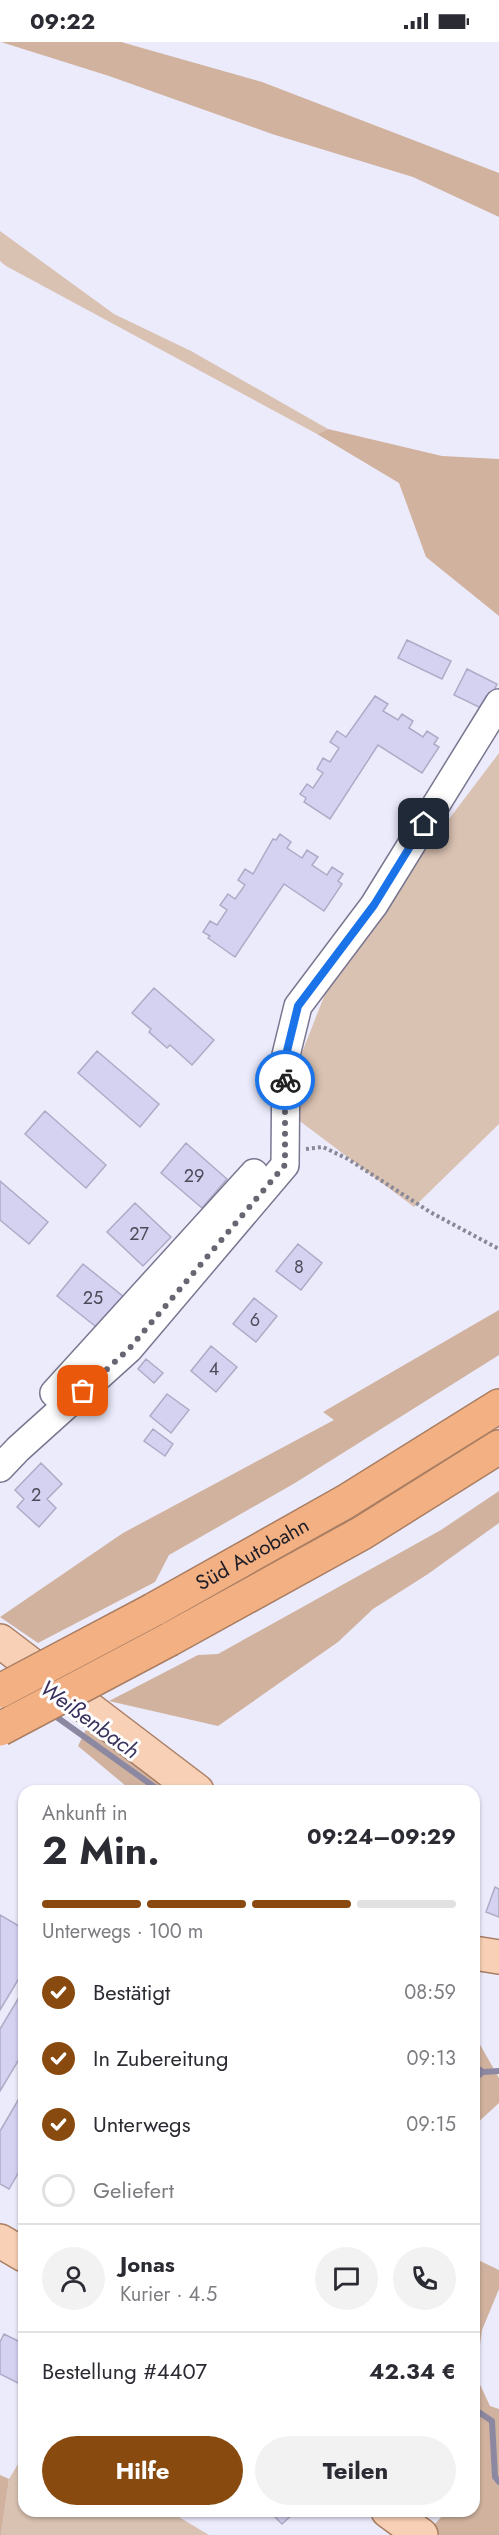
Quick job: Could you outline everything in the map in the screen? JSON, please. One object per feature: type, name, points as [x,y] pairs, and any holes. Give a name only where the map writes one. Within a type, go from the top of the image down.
[{"type":"highway","name":"Süd Autobahn","points":[[0,1690],[153,1610],[345,1502],[499,1406]]},
{"type":"highway","name":"Süd Autobahn","points":[[0,1729],[170,1640],[362,1533],[499,1447]]},
{"type":"main road","points":[[0,1641],[189,1785]]},
{"type":"main road","points":[[480,1954],[499,1957]]},
{"type":"main road","points":[[0,2241],[18,2252]]},
{"type":"main road","points":[[396,2517],[421,2535]]},
{"type":"street","points":[[0,1468],[129,1349],[285,1165],[286,1055],[298,1006],[374,905],[499,702]]},
{"type":"street","points":[[67,1405],[54,1393],[254,1173]]},
{"type":"path","points":[[285,1165],[298,1150],[323,1147],[348,1159],[430,1212],[499,1250]]},
{"type":"shaded area","points":[[1,42],[121,42],[262,82],[499,173],[499,217],[413,177],[272,134],[109,76]]},
{"type":"shaded area","points":[[0,231],[114,314],[191,351],[328,429],[317,434],[6,266],[0,261]]},
{"type":"shaded area","points":[[328,429],[442,456],[499,459],[499,616],[426,557],[399,483],[317,434]]},
{"type":"shaded area","points":[[499,753],[499,1124],[414,1207],[297,1119],[294,1073],[334,971]]},
{"type":"shaded area","points":[[499,1310],[499,1355],[295,1483],[169,1555],[155,1582],[38,1643],[0,1617],[123,1533],[334,1420],[323,1412]]},
{"type":"shaded area","points":[[499,1491],[499,1523],[428,1574],[373,1609],[338,1642],[218,1726],[109,1701],[198,1655],[218,1654],[441,1530]]},
{"type":"shaded area","points":[[91,1719],[170,1785],[125,1785],[78,1746]]},
{"type":"shaded area","points":[[480,2045],[499,2078],[499,2103],[480,2120]]},
{"type":"shaded area","points":[[480,2261],[499,2270],[499,2289],[482,2330],[480,2345]]},
{"type":"shaded area","points":[[480,2385],[490,2406],[499,2409],[499,2535],[436,2535],[429,2530],[441,2517],[480,2517]]},
{"type":"shaded area","points":[[18,2464],[18,2517],[179,2517],[209,2535],[1,2535],[9,2479]]},
{"type":"shaded area","points":[[0,2475],[9,2479],[1,2535],[0,2535]]},
{"type":"building","points":[[407,640],[451,661],[442,679],[398,658]]},
{"type":"building","points":[[467,669],[497,684],[485,710],[454,695]]},
{"type":"building","points":[[375,696],[388,704],[383,711],[398,720],[402,714],[413,721],[409,728],[423,737],[427,731],[438,738],[434,744],[439,747],[422,773],[378,745],[330,819],[304,802],[306,798],[300,794],[307,784],[313,788],[323,773],[317,769],[323,758],[330,762],[339,748],[330,742],[337,731],[346,737]]},
{"type":"building","points":[[280,834],[291,842],[287,848],[302,858],[307,850],[318,857],[312,865],[327,875],[332,867],[343,874],[338,881],[342,884],[324,911],[284,884],[235,957],[203,932],[210,921],[217,925],[227,910],[220,905],[228,894],[235,899],[245,885],[238,880],[245,869],[253,874],[273,839],[276,840]]},
{"type":"building","points":[[154,988],[214,1040],[192,1065],[170,1045],[167,1048],[149,1032],[151,1029],[132,1013]]},
{"type":"building","points":[[97,1051],[159,1104],[140,1127],[78,1073]]},
{"type":"building","points":[[45,1111],[106,1165],[86,1188],[25,1134]]},
{"type":"building","points":[[186,1143],[227,1179],[202,1208],[161,1173]]},
{"type":"building","points":[[0,1181],[48,1222],[29,1244],[0,1220]]},
{"type":"building","points":[[135,1203],[171,1237],[143,1266],[107,1232]]},
{"type":"building","points":[[298,1244],[322,1263],[301,1290],[276,1271]]},
{"type":"building","points":[[83,1264],[129,1301],[104,1333],[57,1296]]},
{"type":"building","points":[[254,1298],[277,1316],[256,1342],[233,1324]]},
{"type":"building","points":[[211,1346],[237,1367],[216,1392],[191,1371]]},
{"type":"building","points":[[146,1359],[163,1373],[154,1383],[138,1369]]},
{"type":"building","points":[[167,1394],[189,1410],[171,1433],[150,1416]]},
{"type":"building","points":[[153,1429],[173,1444],[165,1456],[144,1441]]},
{"type":"building","points":[[41,1463],[62,1484],[47,1499],[56,1508],[39,1527],[17,1507],[24,1499],[15,1490]]},
{"type":"building","points":[[495,1887],[499,1889],[499,1917],[486,1912]]},
{"type":"building","points":[[0,1915],[18,1926],[18,1980],[0,2010]]},
{"type":"building","points":[[18,1999],[18,2061],[0,2091],[0,2029]]},
{"type":"building","points":[[18,2100],[18,2173],[9,2189],[0,2184],[0,2131]]},
{"type":"building","points":[[4,2334],[18,2341],[18,2383],[0,2374],[0,2342]]},
{"type":"building","points":[[275,2517],[290,2517],[282,2524]]},
{"type":"waterway","name":"Weißenbach","points":[[51,1713],[152,1785]]},
{"type":"waterway","name":"Weißenbach","points":[[480,2070],[483,2072],[499,2071]]},
{"type":"waterway","points":[[480,2413],[492,2421],[495,2477],[499,2482]]},
{"type":"way so far","points":[[83,1391],[129,1349],[285,1165],[285,1080]]},
{"type":"route","points":[[285,1080],[286,1055],[298,1006],[313,983],[374,905],[424,824]]}]
